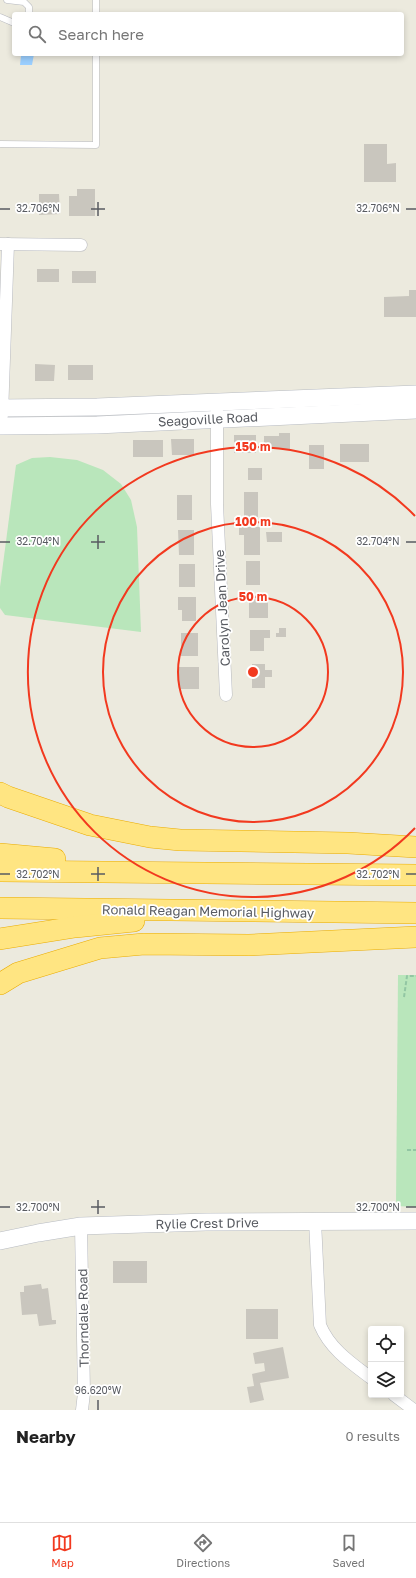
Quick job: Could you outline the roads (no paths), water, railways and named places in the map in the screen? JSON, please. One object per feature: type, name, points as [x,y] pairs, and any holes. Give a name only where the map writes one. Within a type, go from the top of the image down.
[{"type":"highway","points":[[0,793],[90,825],[150,837],[187,841],[348,843],[416,847]]},
{"type":"highway","points":[[0,854],[185,868],[293,874]]},
{"type":"highway","points":[[0,871],[416,875]]},
{"type":"highway","name":"Ronald Reagan Memorial Highway","points":[[0,908],[416,913]]},
{"type":"highway","points":[[0,939],[74,927],[144,920],[393,913]]},
{"type":"highway","points":[[0,984],[18,973],[100,948],[144,944],[249,945],[416,938]]},
{"type":"main road","name":"Seagoville Road","points":[[1,426],[97,425],[217,410],[416,394]]},
{"type":"main road","name":"Seagoville Road","points":[[1,408],[97,407],[217,410],[416,410]]},
{"type":"main road","name":"Rylie Crest Drive","points":[[0,1241],[81,1226],[206,1222],[416,1221]]},
{"type":"street","points":[[1,426],[4,244],[81,245]]},
{"type":"street","name":"Carolyn Jean Drive","points":[[217,410],[217,504],[226,695]]},
{"type":"street","points":[[315,1221],[320,1325],[325,1338],[351,1363],[368,1376]]},
{"type":"street","name":"Thorndale Road","points":[[81,1226],[84,1393],[82,1410]]},
{"type":"street","points":[[398,1398],[414,1410]]},
{"type":"lane","points":[[7,0],[24,2],[29,7],[29,12]]},
{"type":"lane","points":[[96,0],[96,12]]},
{"type":"lane","points":[[0,17],[12,22]]},
{"type":"lane","points":[[0,144],[96,145],[96,56]]},
{"type":"water","points":[[21,56],[34,56],[32,65],[20,65]]}]
